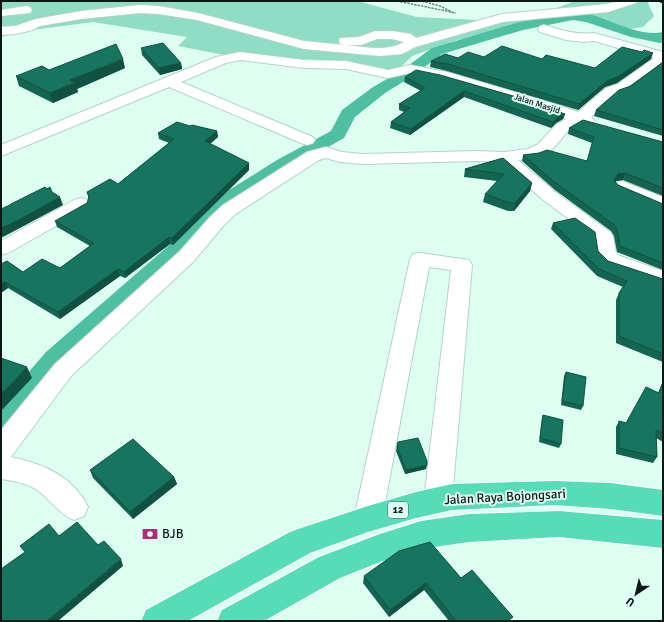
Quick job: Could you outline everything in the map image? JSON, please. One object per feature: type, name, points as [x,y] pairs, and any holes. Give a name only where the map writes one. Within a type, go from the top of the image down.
[{"type":"highway","name":"Jalan Raya Bojongsari","points":[[157,621],[301,542],[368,519],[438,500],[452,497],[555,493],[611,496],[663,503]]},
{"type":"highway","points":[[233,621],[330,567],[380,548],[421,535],[469,528],[559,524],[663,534]]},
{"type":"street","points":[[406,40],[444,27],[516,10],[600,4],[618,1]]},
{"type":"street","points":[[406,40],[502,18],[608,8],[632,1]]},
{"type":"street","points":[[3,17],[101,6],[146,3],[178,5],[221,13],[303,38],[365,46],[391,52],[405,48],[406,40]]},
{"type":"street","points":[[30,13],[81,15],[136,9],[159,10],[210,19],[296,44],[323,48],[365,46]]},
{"type":"street","points":[[3,17],[29,27],[30,13]]},
{"type":"street","points":[[210,19],[221,13]]},
{"type":"street","points":[[544,30],[566,36],[583,38],[594,37],[663,57]]},
{"type":"street","name":"Jalan Masjid","points":[[170,82],[222,60],[236,56],[304,64],[346,65],[388,74],[414,70],[442,76],[531,101],[601,125]]},
{"type":"street","points":[[1,450],[63,370],[187,256],[217,221],[230,209],[313,156],[326,152],[340,157],[363,159],[476,156],[504,157],[530,154],[543,149],[563,127],[589,112],[611,91],[623,87],[663,57]]},
{"type":"street","points":[[1,151],[170,82],[307,140]]},
{"type":"street","points":[[504,157],[548,195],[603,236],[606,256],[613,260],[663,278]]},
{"type":"street","points":[[622,186],[663,204]]},
{"type":"street","points":[[1,249],[81,204]]},
{"type":"street","points":[[368,519],[420,259],[462,265],[438,500]]},
{"type":"street","points":[[1,467],[28,473],[43,479],[56,488],[74,506]]},
{"type":"green space","points":[[1,1],[357,1],[417,17],[477,20],[524,16],[549,11],[575,1],[647,1],[654,16],[643,27],[617,31],[562,15],[457,40],[412,56],[395,73],[309,59],[267,63],[178,46],[187,37],[93,22],[17,32],[1,37]]},
{"type":"building","points":[[163,43],[181,63],[159,68],[141,48]]},
{"type":"building","points":[[116,44],[123,59],[70,80],[75,83],[50,93],[16,76],[42,66],[49,70]]},
{"type":"building","points":[[502,46],[542,59],[546,55],[595,68],[622,47],[642,52],[644,50],[653,53],[619,76],[607,81],[579,104],[448,64],[431,61],[445,54],[458,58],[468,52],[484,57]]},
{"type":"building","points":[[663,62],[663,130],[596,110],[619,90],[631,86]]},
{"type":"building","points":[[416,70],[440,75],[527,100],[565,114],[558,117],[553,122],[464,91],[411,129],[391,122],[410,108],[399,104],[425,88],[405,77]]},
{"type":"building","points":[[583,120],[663,142],[663,188],[625,173],[618,174],[614,180],[618,185],[663,204],[663,263],[620,246],[617,229],[613,224],[557,184],[523,155],[539,153],[547,150],[587,161],[594,137],[569,128]]},
{"type":"building","points":[[177,122],[217,131],[205,141],[249,163],[172,238],[169,237],[124,272],[118,269],[58,312],[5,282],[1,284],[1,264],[7,261],[23,272],[42,259],[60,268],[94,243],[55,221],[87,203],[89,197],[87,192],[110,179],[118,184],[174,139],[158,133]]},
{"type":"building","points":[[503,158],[532,183],[515,203],[510,203],[485,194],[504,174],[465,169]]},
{"type":"building","points":[[45,187],[47,189],[50,187],[52,192],[60,197],[17,221],[1,228],[1,209]]},
{"type":"building","points":[[575,218],[595,232],[598,251],[608,261],[663,279],[663,354],[619,336],[619,293],[627,281],[599,269],[553,223]]},
{"type":"building","points":[[1,358],[27,367],[1,394]]},
{"type":"building","points":[[566,372],[586,377],[583,406],[562,401]]},
{"type":"building","points":[[663,382],[663,433],[656,430],[657,457],[619,448],[619,421],[626,423],[646,387],[659,393]]},
{"type":"building","points":[[543,415],[563,420],[561,444],[540,438]]},
{"type":"building","points":[[418,438],[427,461],[427,465],[406,470],[397,447],[398,442]]},
{"type":"building","points":[[133,439],[174,477],[130,512],[90,470]]},
{"type":"building","points":[[77,522],[98,545],[104,541],[121,559],[48,621],[1,621],[1,569],[25,552],[20,546],[49,524],[59,536]]},
{"type":"building","points":[[430,542],[461,578],[472,570],[513,617],[508,621],[456,621],[426,583],[390,610],[364,576],[399,551]]},
{"type":"waterway","points":[[1,423],[55,359],[190,239],[217,206],[284,164],[338,134],[348,114],[379,90],[406,74],[437,51],[521,26],[573,16],[588,18],[636,34],[660,39],[663,36]]},
{"type":"place","name":"BJB","points":[[150,534]]}]
